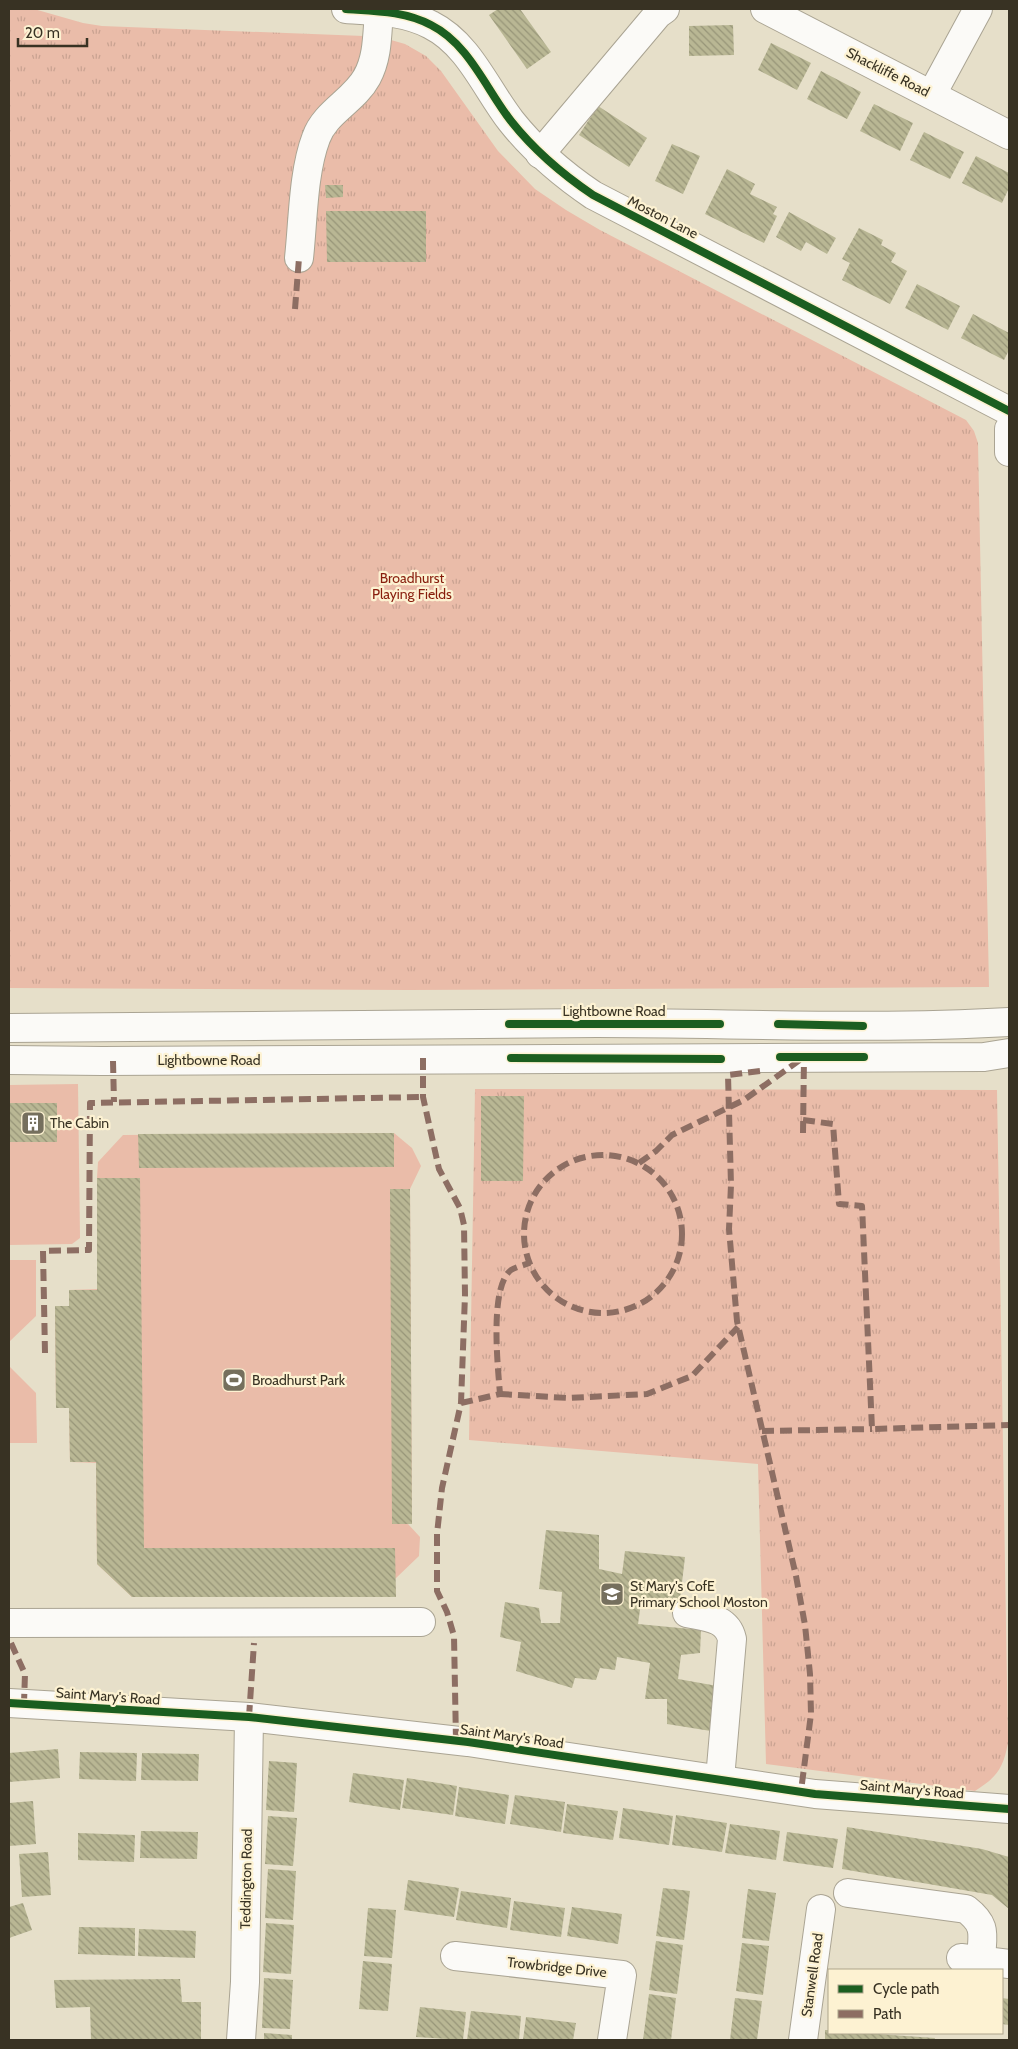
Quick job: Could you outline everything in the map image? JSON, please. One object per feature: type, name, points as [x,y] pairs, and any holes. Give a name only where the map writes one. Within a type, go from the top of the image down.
[{"type":"street","name":"Moston Lane","points":[[346,9],[379,11],[408,16],[437,17],[444,32],[462,51],[510,120],[540,154],[593,195],[1009,410]]},
{"type":"street","points":[[540,154],[658,14],[665,9]]},
{"type":"street","name":"Shackliffe Road","points":[[765,9],[1009,135]]},
{"type":"street","points":[[932,94],[978,9]]},
{"type":"street","points":[[299,258],[309,165],[316,137],[325,121],[366,79],[375,59],[379,11]]},
{"type":"street","points":[[1009,429],[1009,452]]},
{"type":"street","name":"Lightbowne Road","points":[[9,1028],[598,1023],[873,1026],[1009,1022]]},
{"type":"street","name":"Lightbowne Road","points":[[9,1060],[721,1059],[984,1057],[1009,1053]]},
{"type":"street","points":[[687,1612],[721,1620],[728,1629],[732,1639],[720,1780]]},
{"type":"street","points":[[9,1622],[421,1622]]},
{"type":"street","name":"Saint Mary's Road","points":[[9,1703],[249,1718],[468,1742],[815,1794],[1009,1809]]},
{"type":"street","name":"Teddington Road","points":[[241,2040],[245,1982],[249,1718]]},
{"type":"street","points":[[848,1893],[966,1909],[978,1920],[982,1927],[971,1959],[1009,1964]]},
{"type":"street","name":"Stanwell Road","points":[[803,2040],[827,1946],[821,1909]]},
{"type":"street","name":"Trowbridge Drive","points":[[455,1956],[622,1975],[612,2040]]},
{"type":"green space","name":"Broadhurst Playing Fields","points":[[9,9],[34,9],[83,23],[102,26],[364,36],[405,44],[426,56],[441,71],[498,151],[535,189],[566,210],[600,230],[966,420],[974,431],[978,443],[989,987],[409,990],[9,988]]},
{"type":"green space","points":[[78,1084],[80,1238],[72,1244],[9,1245],[9,1085]]},
{"type":"green space","points":[[475,1089],[997,1090],[1008,1743],[1001,1766],[994,1777],[983,1786],[975,1791],[766,1764],[758,1464],[469,1440]]},
{"type":"green space","name":"Broadhurst Park","points":[[394,1133],[412,1148],[421,1166],[410,1189],[412,1524],[408,1524],[420,1537],[419,1556],[395,1579],[396,1597],[132,1597],[97,1564],[96,1463],[70,1462],[69,1408],[56,1408],[55,1306],[69,1306],[69,1290],[97,1289],[98,1162],[123,1135]]},
{"type":"green space","points":[[9,1260],[36,1260],[36,1316],[9,1342]]},
{"type":"green space","points":[[9,1366],[36,1393],[37,1443],[9,1443]]},
{"type":"building","points":[[498,9],[520,9],[551,52],[527,69],[489,15]]},
{"type":"building","points":[[733,25],[734,55],[689,56],[689,26]]},
{"type":"building","points":[[771,43],[811,63],[797,90],[758,70]]},
{"type":"building","points":[[821,71],[861,92],[847,119],[807,99]]},
{"type":"building","points":[[874,104],[913,123],[900,151],[860,131]]},
{"type":"building","points":[[598,106],[647,138],[629,167],[579,135]]},
{"type":"building","points":[[924,132],[964,152],[950,179],[910,160]]},
{"type":"building","points":[[672,144],[700,156],[683,194],[655,181]]},
{"type":"building","points":[[976,156],[1009,173],[1009,188],[1002,203],[962,183]]},
{"type":"building","points":[[727,169],[755,184],[750,194],[777,207],[773,214],[777,216],[764,243],[705,214]]},
{"type":"building","points":[[325,185],[343,185],[343,197],[326,198]]},
{"type":"building","points":[[326,211],[426,211],[426,262],[327,262]]},
{"type":"building","points":[[789,212],[836,238],[827,254],[806,242],[801,251],[776,237]]},
{"type":"building","points":[[859,228],[883,240],[881,245],[896,253],[891,262],[907,271],[890,304],[842,280],[850,263],[842,259]]},
{"type":"building","points":[[917,284],[960,306],[948,330],[905,308]]},
{"type":"building","points":[[973,314],[1009,333],[1009,350],[1004,360],[961,338]]},
{"type":"building","points":[[481,1096],[524,1096],[523,1181],[481,1181]]},
{"type":"building","name":"The Cabin","points":[[9,1103],[57,1103],[57,1142],[9,1142]]},
{"type":"building","points":[[394,1133],[394,1167],[139,1168],[138,1134]]},
{"type":"building","points":[[97,1178],[140,1178],[144,1548],[395,1548],[396,1597],[132,1597],[97,1564],[96,1462],[70,1462],[69,1408],[56,1408],[55,1306],[69,1306],[69,1290],[97,1290]]},
{"type":"building","points":[[390,1189],[410,1189],[412,1524],[392,1524]]},
{"type":"building","points":[[546,1530],[599,1535],[599,1569],[622,1574],[625,1551],[685,1557],[679,1608],[641,1603],[638,1624],[701,1630],[700,1653],[681,1655],[678,1679],[723,1687],[717,1732],[667,1724],[667,1699],[645,1699],[650,1663],[617,1657],[615,1670],[600,1668],[596,1680],[575,1678],[572,1688],[516,1671],[521,1642],[500,1637],[505,1602],[539,1608],[541,1623],[560,1623],[562,1592],[539,1589]]},
{"type":"building","points":[[58,1749],[60,1778],[9,1782],[9,1753]]},
{"type":"building","points":[[80,1752],[137,1753],[136,1781],[79,1779]]},
{"type":"building","points":[[142,1753],[199,1754],[198,1781],[141,1780]]},
{"type":"building","points":[[269,1761],[297,1763],[294,1812],[266,1810]]},
{"type":"building","points":[[353,1773],[404,1780],[400,1810],[349,1802]]},
{"type":"building","points":[[407,1778],[457,1786],[453,1815],[402,1808]]},
{"type":"building","points":[[459,1787],[509,1795],[505,1824],[455,1816]]},
{"type":"building","points":[[515,1795],[565,1802],[561,1832],[510,1824]]},
{"type":"building","points":[[33,1801],[36,1844],[9,1846],[9,1803]]},
{"type":"building","points":[[567,1804],[618,1811],[613,1840],[563,1833]]},
{"type":"building","points":[[623,1808],[673,1816],[669,1845],[619,1838]]},
{"type":"building","points":[[676,1815],[727,1823],[722,1852],[672,1845]]},
{"type":"building","points":[[268,1816],[297,1818],[293,1866],[265,1864]]},
{"type":"building","points":[[730,1824],[780,1831],[776,1860],[725,1853]]},
{"type":"building","points":[[847,1827],[982,1849],[1009,1857],[1009,1909],[992,1895],[842,1869]]},
{"type":"building","points":[[141,1831],[198,1832],[197,1859],[140,1858]]},
{"type":"building","points":[[787,1832],[838,1839],[833,1868],[783,1861]]},
{"type":"building","points":[[78,1833],[135,1835],[134,1862],[78,1860]]},
{"type":"building","points":[[48,1852],[51,1895],[22,1897],[19,1854]]},
{"type":"building","points":[[268,1869],[296,1871],[293,1920],[265,1918]]},
{"type":"building","points":[[408,1880],[459,1888],[454,1917],[404,1910]]},
{"type":"building","points":[[663,1888],[690,1891],[684,1940],[656,1936]]},
{"type":"building","points":[[748,1889],[776,1893],[769,1941],[742,1938]]},
{"type":"building","points":[[461,1891],[511,1898],[507,1928],[456,1920]]},
{"type":"building","points":[[514,1901],[565,1908],[561,1937],[510,1930]]},
{"type":"building","points":[[23,1903],[32,1930],[9,1938],[9,1907]]},
{"type":"building","points":[[572,1907],[622,1914],[618,1944],[567,1936]]},
{"type":"building","points":[[368,1908],[396,1910],[392,1958],[364,1956]]},
{"type":"building","points":[[266,1923],[294,1925],[291,1974],[263,1972]]},
{"type":"building","points":[[79,1927],[135,1928],[135,1956],[78,1954]]},
{"type":"building","points":[[139,1929],[196,1931],[195,1958],[138,1956]]},
{"type":"building","points":[[656,1941],[683,1945],[677,1994],[649,1990]]},
{"type":"building","points":[[742,1943],[769,1946],[763,1995],[736,1991]]},
{"type":"building","points":[[363,1961],[392,1964],[388,2011],[359,2009]]},
{"type":"building","points":[[264,1978],[293,1980],[290,2029],[262,2028]]},
{"type":"building","points":[[180,1979],[182,2002],[201,2002],[201,2040],[91,2040],[90,2007],[56,2008],[54,1980]]},
{"type":"building","points":[[649,1994],[676,1998],[671,2040],[643,2040]]},
{"type":"building","points":[[735,1998],[762,2001],[757,2040],[730,2040]]},
{"type":"building","points":[[1003,1998],[1009,1999],[1009,2025],[1003,2024]]},
{"type":"building","points":[[420,2007],[466,2012],[463,2040],[416,2037]]},
{"type":"building","points":[[471,2011],[521,2016],[519,2040],[467,2040]]},
{"type":"building","points":[[526,2017],[576,2023],[573,2040],[523,2040]]},
{"type":"building","points":[[825,2030],[828,2030],[828,2034],[877,2034],[935,2038],[934,2040],[825,2040]]},
{"type":"building","points":[[264,2033],[292,2035],[292,2040],[264,2040]]},
{"type":"marked path","points":[[295,309],[299,258]]},
{"type":"marked path","points":[[803,1133],[804,1057]]},
{"type":"marked path","points":[[639,1163],[656,1151],[672,1135],[744,1100],[804,1057]]},
{"type":"marked path","points":[[423,1058],[423,1097],[439,1169],[460,1208],[464,1225],[465,1295],[461,1403],[442,1488],[437,1534],[437,1591],[447,1612],[454,1636],[456,1741]]},
{"type":"marked path","points":[[113,1061],[114,1102]]},
{"type":"marked path","points":[[760,1071],[728,1075],[731,1185],[729,1229],[737,1321],[796,1576],[805,1625],[810,1674],[811,1714],[801,1791]]},
{"type":"marked path","points":[[45,1353],[43,1251],[89,1250],[90,1103],[423,1097]]},
{"type":"marked path","points":[[803,1120],[833,1124],[839,1204],[862,1206],[872,1429],[1009,1425]]},
{"type":"marked path","points":[[611,1155],[626,1158],[640,1164],[659,1178],[669,1190],[679,1211],[682,1234],[679,1257],[669,1278],[659,1290],[647,1300],[626,1310],[611,1313],[595,1313],[580,1310],[559,1300],[537,1278],[525,1250],[524,1226],[527,1211],[537,1190],[559,1168],[587,1156],[611,1155]]},
{"type":"marked path","points":[[461,1403],[500,1394],[496,1329],[500,1293],[504,1279],[511,1270],[530,1263]]},
{"type":"marked path","points":[[500,1394],[568,1398],[647,1394],[692,1376],[738,1327]]},
{"type":"marked path","points":[[762,1431],[872,1429]]},
{"type":"marked path","points":[[11,1643],[25,1674],[24,1703]]},
{"type":"marked path","points":[[249,1717],[254,1643]]},
{"type":"cycle path","points":[[346,9],[400,14],[421,20],[444,33],[466,55],[511,121],[529,142],[559,170],[593,195],[1009,411]]},
{"type":"cycle path","points":[[509,1024],[720,1024]]},
{"type":"cycle path","points":[[778,1024],[863,1026]]},
{"type":"cycle path","points":[[780,1057],[864,1057]]},
{"type":"cycle path","points":[[511,1058],[721,1059]]},
{"type":"cycle path","points":[[9,1703],[249,1717],[468,1742],[815,1794],[1009,1809]]},
{"type":"place","name":"The Cabin","points":[[33,1123]]},
{"type":"place","name":"Broadhurst Park","points":[[234,1380]]},
{"type":"place","name":"St Mary's CofE Primary School Moston","points":[[612,1594]]}]
